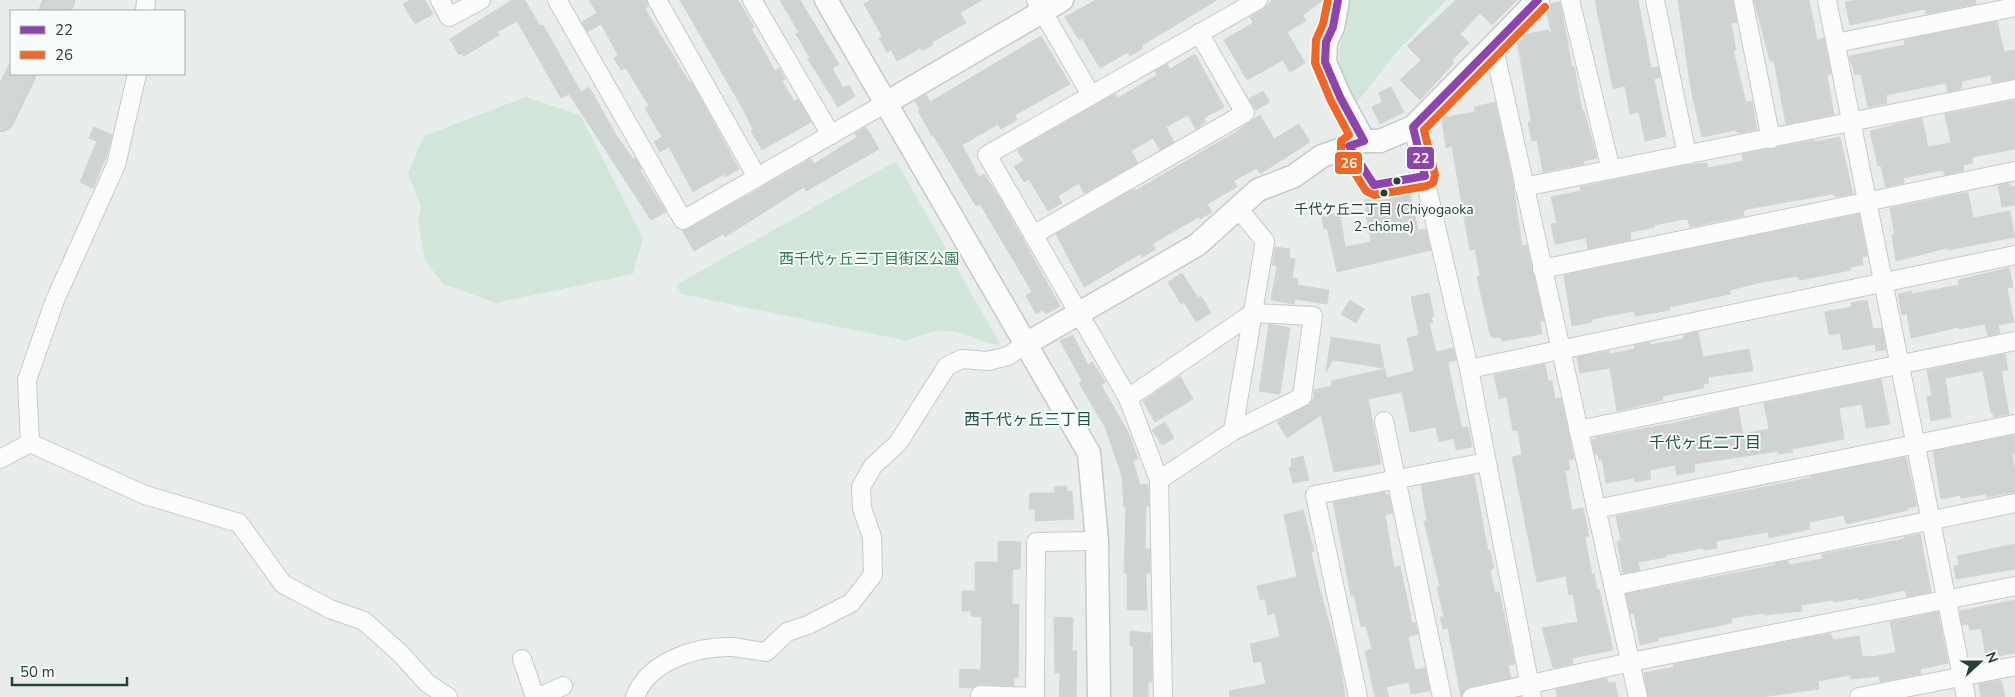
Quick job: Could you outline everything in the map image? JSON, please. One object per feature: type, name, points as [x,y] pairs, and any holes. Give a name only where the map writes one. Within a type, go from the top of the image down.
[{"type":"main road","points":[[0,117],[21,75]]},
{"type":"street","points":[[440,0],[449,17],[482,0]]},
{"type":"street","points":[[557,0],[683,220],[886,103],[1039,6],[1062,0]]},
{"type":"street","points":[[657,0],[757,177]]},
{"type":"street","points":[[752,0],[830,134]]},
{"type":"street","points":[[826,0],[1024,345],[1089,453],[1097,541],[1099,697]]},
{"type":"street","points":[[1163,697],[1159,480],[1128,398],[987,155],[1258,0]]},
{"type":"street","points":[[1338,0],[1333,27],[1326,42],[1325,62],[1340,97],[1364,141]]},
{"type":"street","points":[[635,697],[637,690],[654,670],[694,650],[732,647],[766,652],[787,632],[808,625],[851,603],[873,575],[872,537],[862,508],[861,487],[873,466],[898,443],[947,366],[962,359],[988,361],[1001,358],[1197,245],[1258,190],[1294,176],[1322,156],[1364,141],[1380,141],[1413,127],[1494,48],[1538,0]]},
{"type":"street","points":[[1570,0],[1611,170]]},
{"type":"street","points":[[1655,0],[1687,155]]},
{"type":"street","points":[[1743,0],[1771,139]]},
{"type":"street","points":[[1827,0],[1966,697]]},
{"type":"street","points":[[1039,6],[1091,95]]},
{"type":"street","points":[[1836,43],[2015,7]]},
{"type":"street","points":[[1033,235],[1245,113],[1199,33]]},
{"type":"street","points":[[1494,48],[1638,697]]},
{"type":"street","points":[[30,443],[27,380],[55,300],[116,165],[137,75]]},
{"type":"street","points":[[1524,187],[2015,89]]},
{"type":"street","points":[[1413,127],[1469,369],[1530,691]]},
{"type":"street","points":[[1542,269],[2015,171]]},
{"type":"street","points":[[1233,431],[1265,241],[1237,207]]},
{"type":"street","points":[[1469,369],[2015,255]]},
{"type":"street","points":[[1128,398],[1253,313],[1313,316],[1302,397],[1233,431],[1159,480]]},
{"type":"street","points":[[1578,430],[2015,341]]},
{"type":"street","points":[[1384,422],[1442,697]]},
{"type":"street","points":[[1596,509],[2015,424]]},
{"type":"street","points":[[0,459],[30,443]]},
{"type":"street","points":[[30,443],[145,495],[239,523],[283,584],[330,609],[364,621],[401,654],[427,683],[448,697]]},
{"type":"street","points":[[1358,697],[1315,495],[1486,462]]},
{"type":"street","points":[[1614,586],[1930,519],[2015,503]]},
{"type":"street","points":[[980,697],[980,694],[1035,697],[1036,542],[1097,541]]},
{"type":"street","points":[[1472,697],[1530,691],[1631,662],[2015,586]]},
{"type":"street","points":[[522,659],[535,697]]},
{"type":"street","points":[[1859,697],[2015,666]]},
{"type":"street","points":[[539,697],[563,686]]},
{"type":"green space","points":[[1348,0],[1446,0],[1396,53],[1354,106],[1340,75],[1339,52]]},
{"type":"green space","points":[[526,97],[580,115],[643,238],[633,274],[496,303],[443,284],[425,260],[418,222],[421,207],[408,173],[424,136]]},
{"type":"green space","name":"西千代ヶ丘三丁目街区公園","points":[[896,161],[1000,344],[987,343],[948,331],[932,332],[907,341],[682,294],[676,285]]},
{"type":"building","points":[[410,0],[425,0],[433,14],[415,24],[403,4]]},
{"type":"building","points":[[512,0],[525,0],[540,26],[543,25],[581,92],[589,87],[616,135],[633,159],[635,158],[642,169],[640,170],[666,212],[651,220],[569,94],[561,98],[517,21],[497,32],[499,35],[464,56],[462,53],[459,55],[450,39]]},
{"type":"building","points":[[589,0],[646,0],[648,6],[645,9],[689,82],[691,81],[739,169],[725,177],[724,174],[693,192],[669,147],[660,152],[654,142],[662,137],[645,108],[649,106],[626,68],[621,70],[614,58],[618,55],[601,24],[587,32],[582,22],[597,13]]},
{"type":"building","points":[[680,0],[738,0],[754,27],[751,28],[775,71],[779,68],[785,79],[782,81],[794,101],[798,99],[811,122],[762,150],[751,131],[753,130],[744,111]]},
{"type":"building","points":[[780,0],[800,0],[839,64],[832,68],[843,88],[849,85],[855,96],[838,107],[808,59],[810,58],[796,34],[799,33]]},
{"type":"building","points":[[871,0],[982,0],[960,13],[966,23],[932,42],[933,45],[922,51],[920,48],[897,61],[891,50],[887,52],[879,38],[882,36],[864,4]]},
{"type":"building","points":[[1096,0],[1217,0],[1141,46],[1143,48],[1130,56],[1128,52],[1100,68],[1082,38],[1079,40],[1065,17]]},
{"type":"building","points":[[1272,0],[1323,0],[1303,15],[1306,21],[1287,32],[1305,63],[1290,72],[1283,60],[1247,80],[1224,40],[1253,23],[1250,17],[1264,9]]},
{"type":"building","points":[[1456,0],[1517,0],[1492,25],[1480,13],[1460,34],[1469,43],[1452,60],[1454,63],[1420,100],[1400,80],[1421,60],[1407,46]]},
{"type":"building","points":[[1595,0],[1638,0],[1651,68],[1658,67],[1660,77],[1654,79],[1666,136],[1645,141],[1639,112],[1630,114],[1625,86],[1613,89]]},
{"type":"building","points":[[1678,0],[1733,0],[1737,22],[1731,23],[1736,50],[1733,50],[1746,102],[1752,101],[1757,130],[1738,133],[1735,130],[1702,137],[1691,90]]},
{"type":"building","points":[[1754,0],[1809,0],[1817,40],[1824,38],[1831,74],[1827,75],[1834,114],[1786,124],[1774,61],[1770,61]]},
{"type":"building","points":[[1858,0],[1975,0],[1976,4],[1926,14],[1925,9],[1850,25],[1845,2]]},
{"type":"building","points":[[1560,2],[1582,111],[1584,111],[1597,158],[1584,161],[1584,164],[1543,172],[1537,140],[1532,141],[1528,122],[1531,121],[1517,40],[1522,35],[1548,30],[1552,34],[1546,10],[1550,4]]},
{"type":"building","points":[[1997,21],[2004,52],[2015,50],[2015,79],[1992,83],[1991,75],[1962,81],[1961,89],[1948,92],[1946,83],[1886,95],[1887,103],[1868,107],[1861,74],[1855,75],[1849,56],[1905,45],[1904,40]]},
{"type":"building","points":[[1041,36],[1070,84],[1015,115],[1017,120],[1001,129],[998,124],[962,145],[979,177],[984,174],[1002,202],[1060,306],[1046,314],[1043,310],[1036,314],[1026,296],[1032,292],[980,204],[976,206],[932,136],[918,111],[920,110],[915,101],[926,95],[930,102]]},
{"type":"building","points":[[1195,54],[1224,107],[1204,118],[1206,122],[1196,129],[1188,115],[1166,127],[1174,142],[1160,150],[1153,138],[1131,151],[1138,163],[1084,193],[1079,183],[1058,196],[1062,203],[1048,211],[1029,179],[1024,182],[1014,166],[1024,161],[1017,150],[1115,94],[1118,98],[1157,75],[1155,71],[1167,64],[1170,69]]},
{"type":"building","points":[[1391,87],[1404,112],[1380,124],[1372,107],[1382,102],[1379,93]]},
{"type":"building","points":[[1263,91],[1270,102],[1256,110],[1249,99]]},
{"type":"building","points":[[2015,100],[2015,149],[1972,157],[1973,163],[1963,165],[1964,171],[1944,175],[1944,171],[1937,171],[1903,178],[1904,183],[1886,187],[1881,166],[1878,166],[1870,131],[1922,118],[1928,147],[1951,143],[1945,114]]},
{"type":"building","points":[[1495,102],[1512,178],[1522,246],[1527,245],[1544,321],[1540,321],[1542,334],[1502,341],[1501,337],[1493,338],[1490,334],[1477,277],[1480,276],[1475,249],[1470,250],[1452,146],[1446,148],[1442,118],[1475,112],[1474,107]]},
{"type":"building","points":[[1260,115],[1274,139],[1299,124],[1310,142],[1260,174],[1257,168],[1234,181],[1237,187],[1207,204],[1212,212],[1200,219],[1199,217],[1152,244],[1156,249],[1142,257],[1140,254],[1084,287],[1056,234],[1134,189],[1135,191],[1236,132]]},
{"type":"building","points":[[94,127],[112,135],[107,155],[93,188],[80,182],[97,141],[89,138]]},
{"type":"building","points":[[866,127],[879,149],[806,191],[804,187],[725,237],[723,234],[694,251],[682,230],[688,229],[811,159],[814,164],[857,137],[855,133]]},
{"type":"building","points":[[1840,137],[1853,194],[1836,197],[1833,194],[1747,209],[1743,211],[1744,216],[1690,227],[1688,220],[1684,219],[1654,225],[1655,227],[1630,232],[1631,240],[1588,249],[1586,238],[1555,244],[1551,224],[1557,223],[1551,197],[1581,191],[1580,187],[1688,165],[1707,163],[1708,168],[1743,161],[1742,154]]},
{"type":"building","points":[[2010,183],[2010,187],[2015,186],[2015,205],[2002,207],[1998,185]]},
{"type":"building","points":[[1968,192],[1973,218],[2010,211],[2015,237],[1948,250],[1947,248],[1896,261],[1892,235],[1895,235],[1890,208]]},
{"type":"building","points":[[1410,194],[1418,230],[1426,229],[1431,250],[1337,272],[1327,228],[1324,229],[1322,216],[1340,213],[1345,247],[1371,242],[1364,200],[1377,197],[1378,201]]},
{"type":"building","points":[[1859,214],[1867,256],[1862,257],[1863,265],[1850,267],[1851,270],[1800,280],[1797,276],[1758,283],[1730,290],[1730,294],[1669,307],[1670,310],[1635,316],[1634,311],[1592,319],[1592,322],[1572,326],[1564,275]]},
{"type":"building","points":[[1275,247],[1290,249],[1289,258],[1295,259],[1292,278],[1298,279],[1297,285],[1329,290],[1327,304],[1295,299],[1294,304],[1271,300],[1277,266],[1272,265]]},
{"type":"building","points":[[2009,268],[2013,287],[2007,288],[2014,322],[1998,325],[2000,333],[1988,336],[1985,324],[1959,329],[1959,327],[1911,338],[1907,314],[1902,315],[1898,294],[1912,291],[1912,294],[1959,285],[1958,280]]},
{"type":"building","points":[[1182,273],[1198,298],[1201,296],[1211,313],[1196,322],[1184,302],[1181,304],[1168,282]]},
{"type":"building","points":[[1429,293],[1434,316],[1431,317],[1433,323],[1429,323],[1436,352],[1453,348],[1456,360],[1448,362],[1454,394],[1462,428],[1468,427],[1472,447],[1456,450],[1454,438],[1439,442],[1436,427],[1410,432],[1402,392],[1368,399],[1381,464],[1334,472],[1321,415],[1287,438],[1277,422],[1310,404],[1314,398],[1314,390],[1332,386],[1331,381],[1385,369],[1387,378],[1414,371],[1407,338],[1419,335],[1411,297]]},
{"type":"building","points":[[1350,300],[1364,309],[1356,323],[1341,314]]},
{"type":"building","points":[[1867,300],[1873,329],[1882,328],[1886,350],[1876,351],[1875,344],[1843,350],[1840,333],[1829,335],[1825,312],[1852,307],[1851,303]]},
{"type":"building","points":[[1269,324],[1290,328],[1280,394],[1259,391]]},
{"type":"building","points":[[1698,332],[1703,357],[1749,349],[1753,371],[1708,377],[1709,383],[1703,384],[1704,388],[1662,396],[1663,400],[1617,411],[1610,368],[1580,373],[1577,357],[1609,351],[1610,354],[1635,349],[1634,345],[1649,342],[1650,345],[1684,339],[1683,335]]},
{"type":"building","points":[[1073,335],[1088,365],[1092,362],[1106,382],[1101,385],[1129,434],[1138,459],[1133,461],[1140,485],[1148,484],[1149,506],[1146,506],[1145,549],[1150,549],[1150,573],[1146,573],[1147,610],[1127,610],[1127,573],[1124,573],[1126,507],[1124,507],[1122,476],[1105,427],[1079,383],[1082,381],[1060,341]]},
{"type":"building","points":[[1331,337],[1380,345],[1384,368],[1333,360],[1326,372]]},
{"type":"building","points":[[2005,354],[2008,370],[2002,371],[2002,375],[2009,414],[1994,417],[1993,413],[1991,413],[1983,371],[1945,378],[1951,417],[1931,421],[1927,396],[1932,396],[1927,370]]},
{"type":"building","points":[[1545,364],[1548,381],[1552,381],[1555,399],[1561,398],[1574,459],[1568,460],[1570,470],[1565,471],[1572,510],[1583,508],[1589,536],[1585,537],[1592,575],[1594,574],[1597,590],[1599,589],[1613,650],[1572,658],[1573,664],[1553,668],[1542,628],[1578,622],[1573,594],[1569,595],[1566,576],[1537,582],[1512,457],[1522,455],[1518,430],[1513,431],[1507,397],[1499,399],[1494,375]]},
{"type":"building","points":[[1180,376],[1193,399],[1155,422],[1143,401]]},
{"type":"building","points":[[1881,379],[1890,424],[1866,428],[1862,404],[1839,408],[1844,439],[1792,449],[1793,452],[1778,454],[1778,451],[1694,464],[1695,472],[1677,475],[1675,465],[1649,470],[1651,479],[1635,482],[1634,478],[1606,483],[1602,459],[1599,460],[1598,454],[1595,455],[1592,440],[1597,439],[1596,437],[1670,424],[1738,408],[1743,434],[1769,429],[1764,403]]},
{"type":"building","points":[[1165,422],[1174,438],[1162,445],[1152,430]]},
{"type":"building","points":[[2014,435],[2015,453],[2012,453],[2015,471],[2015,492],[1986,497],[1986,494],[1961,498],[1960,495],[1941,499],[1933,451]]},
{"type":"building","points":[[1303,456],[1309,480],[1293,483],[1289,468],[1292,467],[1291,459]]},
{"type":"building","points":[[1906,457],[1917,506],[1908,508],[1908,510],[1846,524],[1844,515],[1809,522],[1810,529],[1769,538],[1768,532],[1716,541],[1717,548],[1704,550],[1703,548],[1638,562],[1640,570],[1623,573],[1617,541],[1621,541],[1616,516]]},
{"type":"building","points":[[1474,475],[1488,551],[1490,550],[1494,568],[1490,570],[1495,593],[1499,592],[1515,664],[1508,665],[1511,678],[1469,687],[1461,697],[1448,628],[1443,629],[1440,617],[1444,617],[1437,587],[1440,587],[1424,521],[1427,521],[1421,485]]},
{"type":"building","points":[[1067,486],[1067,492],[1072,491],[1074,519],[1035,521],[1035,510],[1029,509],[1030,493],[1055,493],[1054,487]]},
{"type":"building","points":[[1385,492],[1385,495],[1389,495],[1393,513],[1385,515],[1394,568],[1400,566],[1412,623],[1415,622],[1418,634],[1408,637],[1415,670],[1425,668],[1430,691],[1411,694],[1409,682],[1386,687],[1389,697],[1375,697],[1365,651],[1372,649],[1366,626],[1361,627],[1354,595],[1351,596],[1333,502]]},
{"type":"building","points":[[1303,510],[1314,551],[1311,552],[1319,587],[1340,662],[1345,697],[1230,697],[1229,691],[1266,684],[1261,661],[1254,663],[1250,644],[1280,637],[1275,613],[1268,615],[1265,599],[1260,600],[1257,586],[1297,577],[1284,515]]},
{"type":"building","points":[[1920,534],[1931,592],[1907,597],[1905,590],[1859,600],[1858,598],[1834,602],[1833,600],[1801,605],[1802,611],[1764,615],[1764,613],[1731,618],[1732,623],[1657,638],[1658,641],[1640,645],[1634,613],[1630,614],[1626,594],[1776,565],[1775,563],[1788,561],[1789,565],[1822,559],[1822,554],[1905,539],[1904,537]]},
{"type":"building","points":[[998,541],[1021,542],[1020,569],[1013,569],[1012,578],[1012,604],[1019,604],[1018,678],[1014,678],[1014,686],[980,684],[973,688],[959,687],[960,669],[981,670],[982,617],[971,616],[971,611],[962,611],[962,591],[975,591],[975,562],[998,562]]},
{"type":"building","points":[[2015,544],[2015,569],[1956,579],[1954,566],[1959,565],[1957,556]]},
{"type":"building","points":[[2015,600],[2015,653],[1986,658],[1981,628],[1970,630],[1968,624],[1962,625],[1960,611]]},
{"type":"building","points":[[1938,612],[1948,663],[1920,669],[1921,674],[1880,682],[1879,676],[1851,679],[1850,675],[1818,681],[1819,689],[1761,697],[1648,697],[1644,673],[1674,667],[1673,664],[1811,637],[1831,634],[1833,640],[1859,636],[1862,656],[1873,657],[1896,652],[1890,622]]},
{"type":"building","points":[[1054,617],[1073,618],[1072,651],[1077,651],[1076,697],[1059,697],[1060,673],[1055,673]]},
{"type":"building","points":[[1130,631],[1151,633],[1152,682],[1148,682],[1148,697],[1133,697],[1133,646],[1130,646]]},
{"type":"building","points":[[1607,678],[1608,683],[1615,682],[1618,697],[1557,697],[1556,689]]},
{"type":"building","points":[[2001,680],[2005,697],[1981,697],[1979,684]]},
{"type":"transit line","name":"26","points":[[1328,0],[1323,24],[1316,40],[1315,63],[1331,101],[1349,135],[1341,141],[1341,151],[1366,191],[1374,195],[1427,186],[1433,183],[1435,175],[1424,130],[1545,7]]},
{"type":"transit line","name":"22","points":[[1338,0],[1333,27],[1326,42],[1325,62],[1340,97],[1364,141],[1349,146],[1374,185],[1425,176],[1413,127],[1538,0]]},
{"type":"place","name":"千代ケ丘二丁目 (Chiyogaoka 2-chōme)","points":[[1384,193]]},
{"type":"district","name":"西千代ヶ丘三丁目","points":[[1028,420]]},
{"type":"district","name":"千代ヶ丘二丁目","points":[[1705,443]]}]
